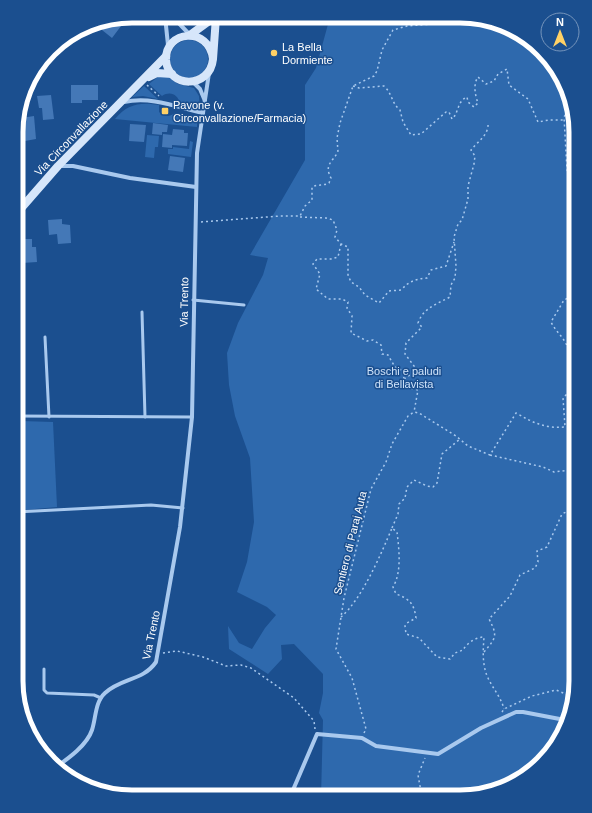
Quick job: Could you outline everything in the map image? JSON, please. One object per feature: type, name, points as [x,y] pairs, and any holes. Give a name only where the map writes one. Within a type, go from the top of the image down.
[{"type":"main road","name":"Via Circonvallazione","points":[[23,206],[58,166],[143,81],[175,40],[190,35],[206,23]]},
{"type":"main road","name":"Via Circonvallazione","points":[[209,71],[213,59],[216,23]]},
{"type":"main road","points":[[190,35],[196,36],[206,42],[212,53],[213,59]]},
{"type":"main road","points":[[167,52],[167,65],[172,74]]},
{"type":"main road","points":[[192,82],[202,78],[209,71]]},
{"type":"main road","name":"Via Circonvallazione","points":[[143,81],[157,73],[172,74],[181,80],[192,82]]},
{"type":"street","points":[[167,23],[169,36],[167,52]]},
{"type":"street","points":[[179,23],[190,35]]},
{"type":"street","name":"Via Trento","points":[[101,698],[105,693],[120,684],[150,671],[156,662],[183,508],[192,417],[193,300],[197,153],[209,71]]},
{"type":"street","points":[[192,82],[200,89],[205,101]]},
{"type":"street","points":[[120,103],[142,99],[203,113]]},
{"type":"street","points":[[58,166],[73,166],[130,178],[196,187]]},
{"type":"street","points":[[62,763],[74,755],[92,732],[101,698]]},
{"type":"street","points":[[293,790],[316,734],[362,738],[376,746],[438,754],[481,728],[516,712],[562,719]]},
{"type":"lane","points":[[193,300],[244,305]]},
{"type":"lane","points":[[142,312],[145,417]]},
{"type":"lane","points":[[45,337],[49,417]]},
{"type":"lane","points":[[23,416],[192,417]]},
{"type":"lane","points":[[23,512],[151,505],[183,508]]},
{"type":"lane","points":[[44,669],[44,690],[47,693],[94,695],[101,698]]},
{"type":"path","points":[[298,216],[303,213],[305,206],[312,200],[312,187],[318,184],[324,185],[329,183],[331,178],[328,172],[328,165],[338,152],[337,138],[340,123],[352,86],[374,76],[377,71],[382,50],[393,30],[415,25],[430,26],[446,23]]},
{"type":"path","points":[[352,86],[359,88],[384,86],[390,91],[397,108],[400,110],[403,122],[411,135],[421,134],[446,112],[450,112],[452,119],[457,115],[461,101],[464,98],[467,97],[468,102],[474,107],[478,103],[475,90],[478,76],[486,84],[494,81],[498,74],[507,69],[509,85],[528,99],[535,119],[538,122],[564,120]]},
{"type":"path","points":[[143,81],[166,104]]},
{"type":"path","points":[[567,112],[564,120],[567,170],[569,173]]},
{"type":"path","points":[[195,223],[280,216],[326,218],[333,220],[337,230],[335,237],[341,244],[348,247],[348,275],[351,282],[359,287],[365,295],[379,303],[389,291],[401,290],[407,283],[416,279],[427,278],[431,270],[446,266],[455,242],[458,224],[462,220],[468,200],[468,186],[475,156],[472,150],[478,140],[484,137],[489,128],[488,123]]},
{"type":"path","points":[[404,379],[417,370],[405,354],[406,343],[422,327],[418,322],[420,316],[432,305],[439,304],[450,297],[451,285],[455,278],[457,256],[455,242]]},
{"type":"path","points":[[341,244],[338,257],[317,260],[313,264],[320,274],[316,289],[328,299],[342,299],[348,302],[347,308],[352,316],[351,333],[367,341],[373,340],[381,345],[382,354],[388,355],[394,367],[403,372],[407,387],[418,390],[414,412],[419,413],[460,439],[468,446],[490,455],[543,467],[554,472],[569,470]]},
{"type":"path","points":[[569,298],[564,300],[551,322],[555,330],[565,341],[569,352]]},
{"type":"path","points":[[490,455],[516,413],[536,424],[552,428],[565,428],[563,398],[569,392]]},
{"type":"path","name":"Sentiero di Paraj Auta","points":[[362,738],[366,729],[352,678],[336,649],[344,598],[359,541],[364,511],[371,489],[386,462],[392,444],[408,416],[414,412]]},
{"type":"path","points":[[341,618],[363,588],[376,565],[398,514],[399,504],[405,498],[407,487],[414,480],[427,486],[433,487],[437,484],[442,454],[460,439]]},
{"type":"path","points":[[484,652],[494,639],[495,634],[489,619],[510,596],[520,575],[535,568],[538,562],[537,551],[547,546],[562,514],[569,510]]},
{"type":"path","points":[[392,528],[397,532],[398,540],[398,572],[397,580],[393,587],[396,594],[406,598],[414,606],[416,618],[407,623],[405,626],[406,634],[419,638],[437,657],[450,659],[455,653],[463,650],[467,643],[480,637],[484,637],[484,652],[488,677],[504,709]]},
{"type":"path","points":[[158,652],[171,653],[177,651],[203,657],[226,666],[241,665],[251,668],[294,698],[314,721],[316,734]]},
{"type":"path","points":[[500,714],[504,709],[532,696],[556,690],[568,695]]},
{"type":"path","points":[[421,790],[418,775],[426,752]]},
{"type":"green space","name":"Boschi e paludi di Bellavista","points":[[328,23],[474,24],[502,31],[526,46],[537,55],[551,72],[558,84],[565,104],[569,132],[569,688],[567,702],[558,729],[542,753],[532,763],[508,779],[481,788],[467,790],[321,790],[323,720],[319,713],[323,693],[323,674],[294,644],[281,645],[282,659],[268,674],[229,649],[228,626],[239,643],[252,649],[265,628],[276,615],[267,607],[237,592],[247,562],[254,522],[250,458],[235,416],[229,385],[227,353],[238,323],[263,275],[268,258],[250,255],[305,160],[305,85],[316,68]]},
{"type":"green space","points":[[185,40],[193,40],[203,45],[207,52],[207,66],[203,73],[193,78],[185,78],[175,73],[173,70],[170,63],[170,55],[175,45],[178,43]]},
{"type":"green space","points":[[159,76],[167,76],[178,84],[194,88],[199,96],[200,109],[180,104],[176,96],[173,94],[165,94],[162,96],[149,84]]},
{"type":"green space","points":[[144,86],[158,99],[143,96],[132,97]]},
{"type":"green space","points":[[135,105],[159,105],[159,112],[165,116],[175,113],[197,123],[197,127],[115,119],[123,111]]},
{"type":"green space","points":[[147,135],[159,136],[158,147],[155,147],[154,158],[145,157]]},
{"type":"green space","points":[[190,141],[193,142],[191,157],[168,154],[168,149],[173,149],[173,147],[189,149]]},
{"type":"green space","points":[[23,421],[53,422],[57,507],[24,510]]},
{"type":"building","points":[[132,23],[121,26],[112,38],[102,30],[104,27]]},
{"type":"building","points":[[71,85],[98,85],[98,100],[82,100],[82,103],[71,103]]},
{"type":"building","points":[[51,95],[54,119],[43,120],[42,108],[39,108],[37,96]]},
{"type":"building","points":[[34,116],[36,139],[25,141],[23,130],[24,118]]},
{"type":"building","points":[[153,123],[168,125],[167,132],[162,132],[162,135],[152,134]]},
{"type":"building","points":[[130,124],[146,125],[144,142],[129,141]]},
{"type":"building","points":[[173,129],[184,130],[184,133],[188,133],[187,146],[172,145],[172,148],[162,147],[163,134],[172,135]]},
{"type":"building","points":[[170,156],[185,158],[183,172],[168,170]]},
{"type":"building","points":[[62,219],[62,224],[70,225],[71,243],[58,244],[57,234],[49,235],[48,220]]},
{"type":"building","points":[[23,239],[32,239],[32,247],[36,247],[37,262],[23,263]]},
{"type":"place","name":"La Bella Dormiente","points":[[274,53]]},
{"type":"place","name":"Pavone (v. Circonvallazione/Farmacia)","points":[[165,111]]}]
